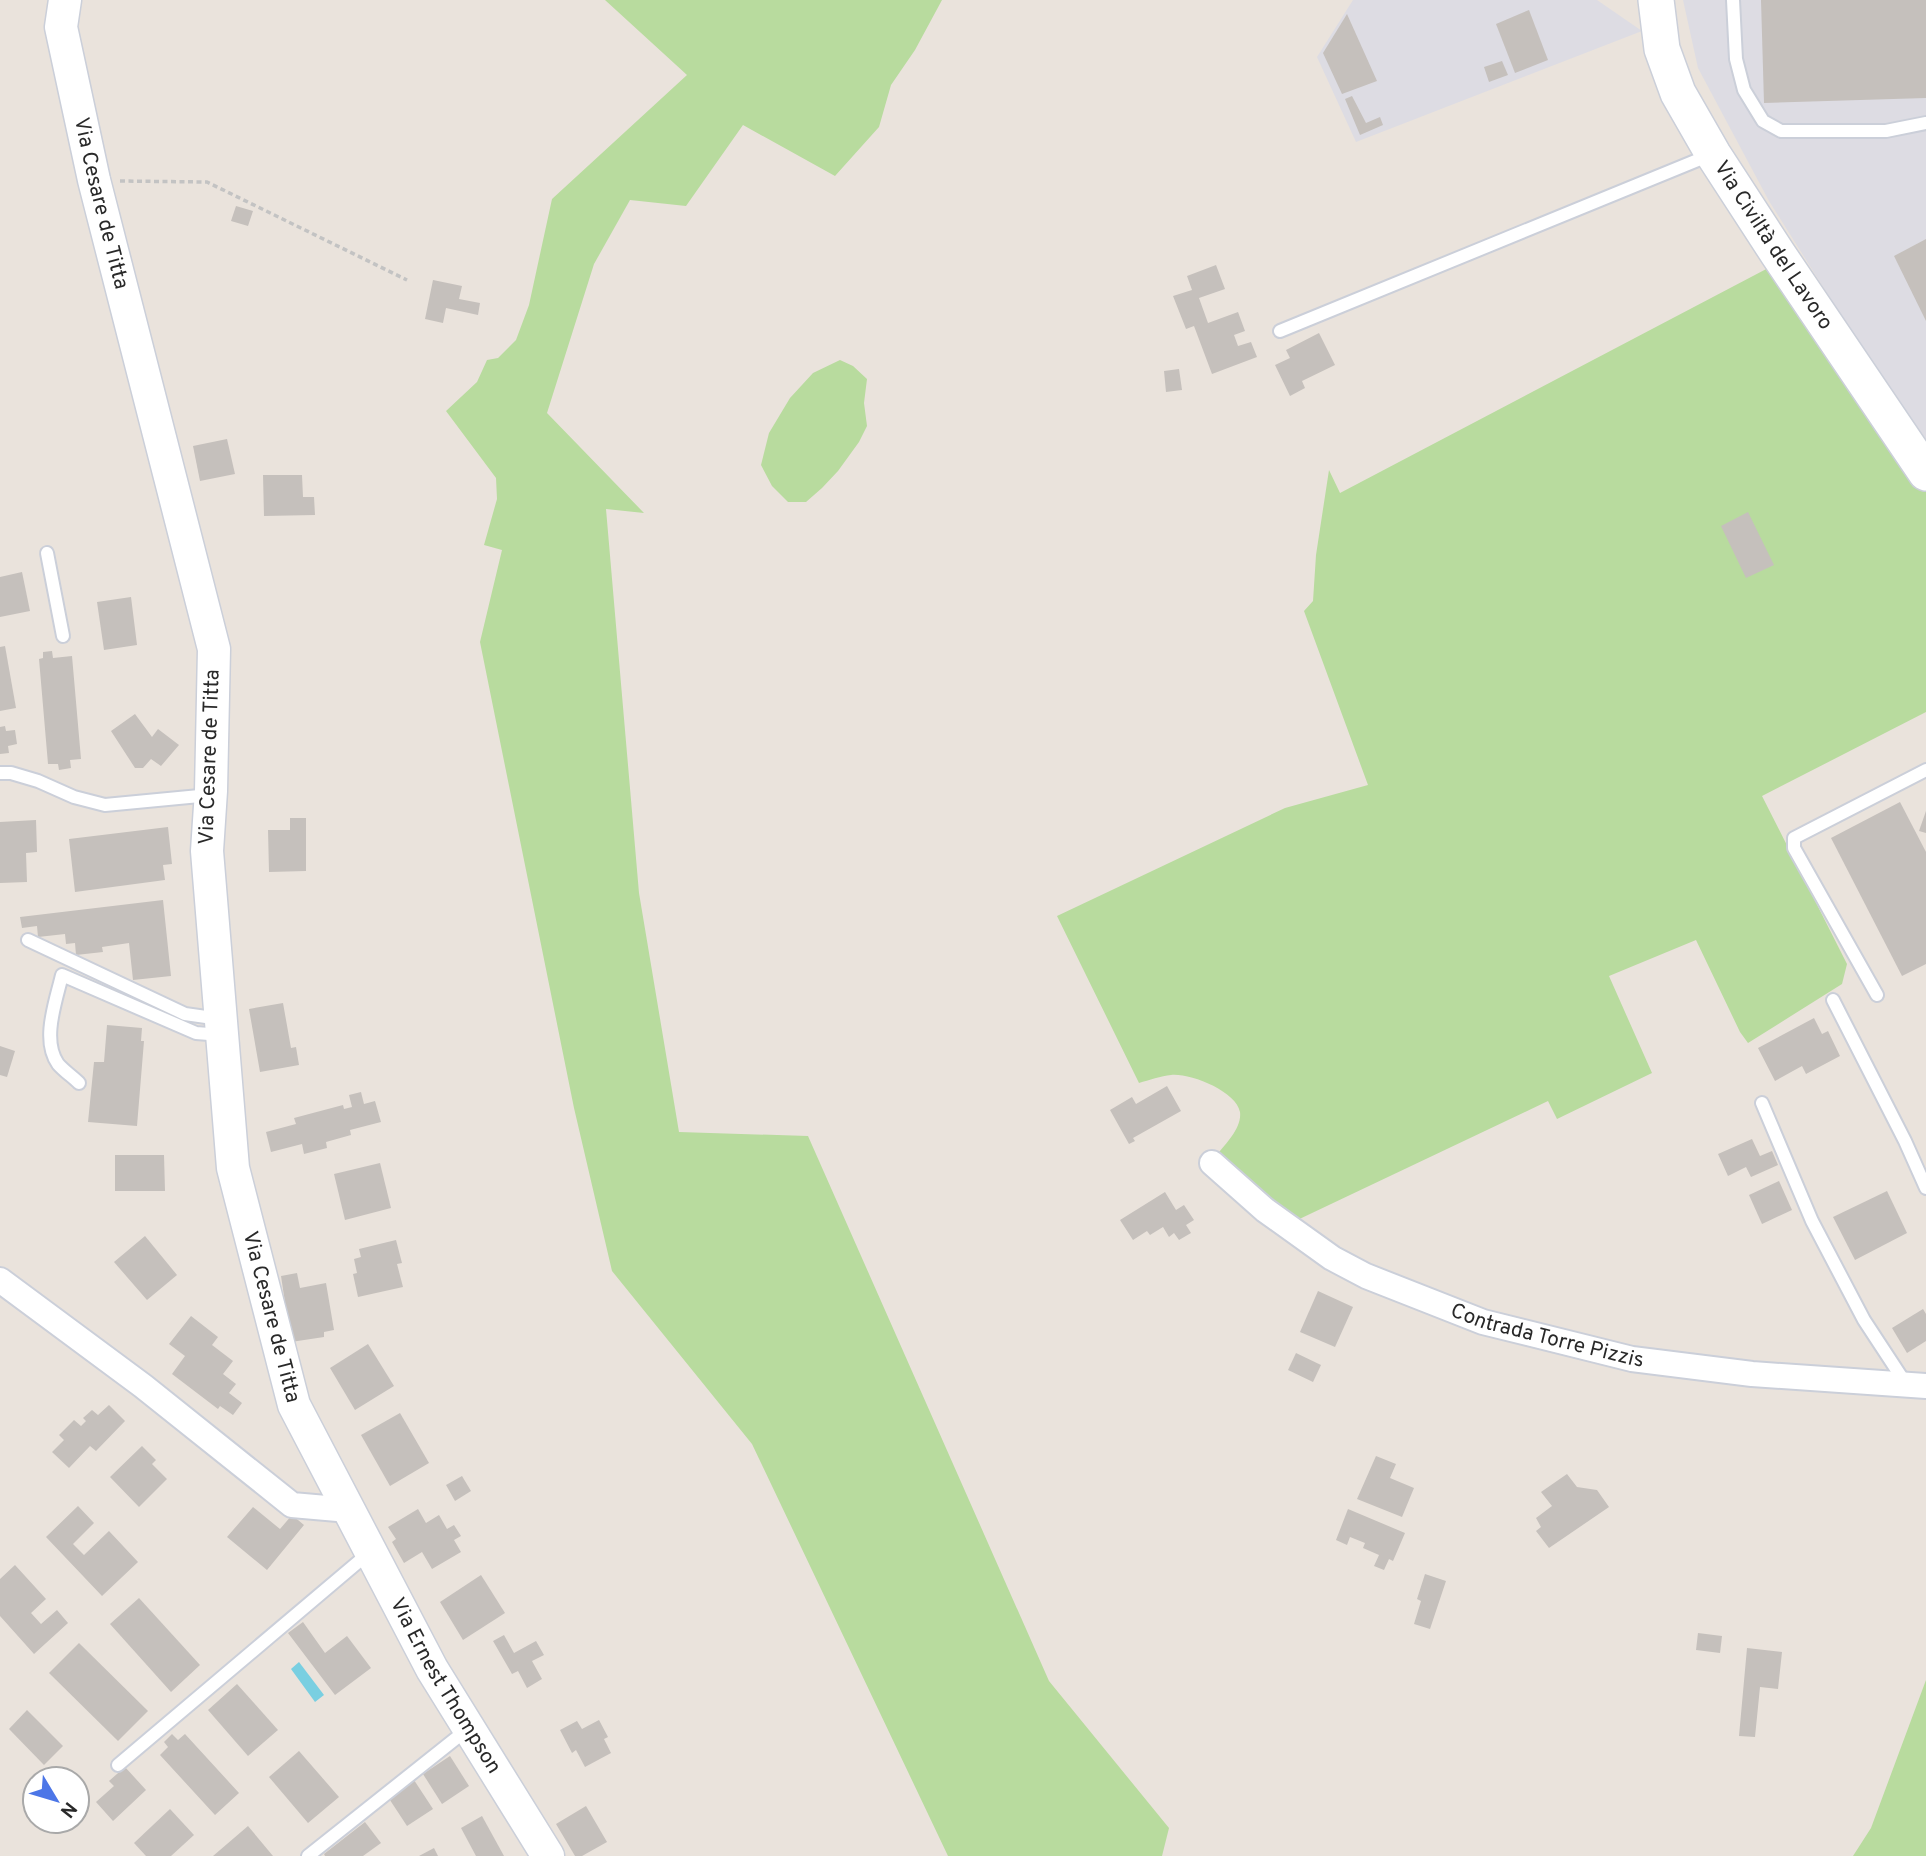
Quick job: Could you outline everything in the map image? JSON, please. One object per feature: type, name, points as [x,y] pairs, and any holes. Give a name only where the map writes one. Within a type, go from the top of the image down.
[{"type":"main road","name":"Via Civiltà del Lavoro","points":[[1653,1],[1662,49],[1678,93],[1713,154],[1926,473]]},
{"type":"street","name":"Via Cesare de Titta","points":[[65,0],[61,27],[94,180],[214,649],[207,851],[233,1168],[293,1405],[349,1510]]},
{"type":"street","name":"Contrada Torre Pizzis","points":[[1212,1163],[1265,1210],[1332,1258],[1366,1276],[1483,1322],[1632,1359],[1752,1374],[1916,1385]]},
{"type":"street","points":[[0,1280],[143,1386],[292,1505],[349,1510]]},
{"type":"street","name":"Via Ernest Thompson","points":[[349,1510],[432,1668],[547,1855]]},
{"type":"lane","points":[[1733,0],[1736,59],[1744,90],[1763,121],[1781,131],[1886,131],[1926,123]]},
{"type":"lane","points":[[1280,331],[1713,154]]},
{"type":"lane","points":[[47,553],[63,636]]},
{"type":"lane","points":[[1877,995],[1794,848],[1794,838],[1926,770]]},
{"type":"lane","points":[[0,773],[29,778],[74,797],[105,805],[210,795]]},
{"type":"lane","points":[[28,940],[185,1014],[222,1027]]},
{"type":"lane","points":[[79,1083],[59,1065],[51,1051],[54,1009],[62,975],[196,1033],[222,1027]]},
{"type":"lane","points":[[1833,1000],[1926,1188]]},
{"type":"lane","points":[[1762,1103],[1819,1234],[1864,1320],[1916,1385]]},
{"type":"lane","points":[[118,1765],[370,1551]]},
{"type":"lane","points":[[308,1856],[469,1728]]},
{"type":"path","points":[[94,180],[207,182],[407,280]]},
{"type":"shaded area","points":[[1353,0],[1597,0],[1642,31],[1356,142],[1317,57]]},
{"type":"shaded area","points":[[1683,0],[1926,0],[1926,444],[1876,371],[1769,201],[1698,68]]},
{"type":"green space","points":[[605,0],[942,0],[915,50],[891,85],[879,127],[835,176],[743,125],[686,206],[630,200],[594,264],[547,413],[644,513],[606,509],[639,893],[679,1132],[808,1136],[1049,1681],[1169,1828],[1162,1856],[948,1856],[752,1444],[612,1271],[574,1108],[480,642],[502,550],[484,545],[497,499],[496,478],[446,411],[477,382],[487,360],[498,358],[516,340],[529,305],[552,199],[687,75]]},
{"type":"green space","points":[[1772,266],[1926,491],[1926,712],[1762,796],[1847,964],[1842,984],[1748,1043],[1740,1032],[1696,940],[1609,976],[1652,1073],[1557,1119],[1548,1101],[1291,1223],[1217,1155],[1239,1124],[1240,1112],[1230,1097],[1200,1080],[1179,1075],[1163,1076],[1139,1083],[1057,916],[1285,808],[1368,785],[1304,611],[1313,601],[1316,555],[1329,470],[1340,493]]},
{"type":"green space","points":[[840,360],[853,366],[867,379],[864,403],[867,426],[838,471],[822,488],[806,502],[788,502],[772,486],[761,465],[769,433],[790,398],[813,373]]},
{"type":"green space","points":[[1926,1680],[1926,1856],[1853,1856],[1871,1828]]},
{"type":"water","points":[[299,1662],[324,1695],[315,1702],[291,1669]]},
{"type":"building","points":[[1761,0],[1926,0],[1926,98],[1764,103]]},
{"type":"building","points":[[1529,10],[1548,60],[1515,73],[1496,24]]},
{"type":"building","points":[[1347,14],[1377,81],[1342,94],[1323,53]]},
{"type":"building","points":[[1502,61],[1508,75],[1489,82],[1484,67]]},
{"type":"building","points":[[1352,96],[1366,123],[1380,117],[1383,125],[1360,135],[1345,99]]},
{"type":"building","points":[[236,206],[253,211],[248,226],[231,221]]},
{"type":"building","points":[[1926,239],[1926,321],[1894,256]]},
{"type":"building","points":[[1216,265],[1225,289],[1199,298],[1208,323],[1238,312],[1245,331],[1234,335],[1238,346],[1251,342],[1257,357],[1212,374],[1194,326],[1186,329],[1173,296],[1192,290],[1187,276]]},
{"type":"building","points":[[433,280],[462,286],[459,299],[480,303],[478,315],[446,308],[443,323],[425,319]]},
{"type":"building","points":[[1319,333],[1335,365],[1302,381],[1305,388],[1290,396],[1275,365],[1290,358],[1286,350]]},
{"type":"building","points":[[1179,369],[1182,390],[1166,392],[1164,371]]},
{"type":"building","points":[[227,439],[235,474],[200,481],[193,446]]},
{"type":"building","points":[[263,475],[302,475],[303,497],[314,497],[315,515],[264,516]]},
{"type":"building","points":[[1748,512],[1774,565],[1746,578],[1721,526]]},
{"type":"building","points":[[22,572],[30,611],[0,617],[0,577]]},
{"type":"building","points":[[131,597],[137,645],[104,650],[97,602]]},
{"type":"building","points":[[5,646],[16,708],[0,711],[0,647]]},
{"type":"building","points":[[52,651],[53,658],[72,656],[81,759],[70,760],[71,768],[59,770],[58,764],[48,764],[39,659],[43,658],[43,652]]},
{"type":"building","points":[[135,714],[152,737],[158,729],[179,745],[161,766],[151,759],[143,768],[135,768],[111,731]]},
{"type":"building","points":[[5,726],[6,731],[15,730],[17,744],[8,746],[9,753],[0,754],[0,727]]},
{"type":"building","points":[[1900,802],[1926,852],[1926,964],[1902,976],[1831,838]]},
{"type":"building","points":[[1926,811],[1926,833],[1919,831]]},
{"type":"building","points":[[290,818],[306,818],[306,871],[269,872],[268,830],[290,830]]},
{"type":"building","points":[[36,820],[37,852],[26,853],[27,882],[0,883],[0,822]]},
{"type":"building","points":[[168,827],[172,864],[163,865],[165,880],[75,892],[69,839]]},
{"type":"building","points":[[163,900],[171,976],[133,980],[129,943],[102,947],[103,952],[76,955],[75,943],[66,944],[65,934],[38,937],[37,926],[22,928],[20,917]]},
{"type":"building","points":[[283,1003],[291,1048],[296,1047],[299,1065],[260,1072],[249,1009]]},
{"type":"building","points":[[1814,1018],[1822,1034],[1828,1031],[1840,1056],[1806,1074],[1802,1066],[1775,1081],[1758,1048]]},
{"type":"building","points":[[107,1025],[142,1028],[141,1041],[144,1041],[137,1126],[88,1122],[94,1062],[104,1062]]},
{"type":"building","points":[[0,1046],[15,1051],[7,1077],[0,1075]]},
{"type":"building","points":[[1167,1086],[1181,1111],[1133,1138],[1135,1141],[1129,1144],[1110,1110],[1132,1097],[1136,1104]]},
{"type":"building","points":[[361,1092],[364,1104],[375,1101],[381,1122],[350,1130],[351,1135],[326,1142],[327,1148],[304,1154],[302,1144],[271,1152],[266,1132],[296,1124],[294,1118],[343,1105],[344,1109],[352,1107],[349,1095]]},
{"type":"building","points":[[1752,1139],[1760,1156],[1772,1151],[1778,1165],[1751,1177],[1746,1167],[1728,1176],[1718,1154]]},
{"type":"building","points":[[115,1155],[164,1155],[165,1191],[115,1191]]},
{"type":"building","points":[[380,1163],[391,1208],[345,1220],[334,1174]]},
{"type":"building","points":[[1779,1181],[1792,1210],[1762,1224],[1749,1195]]},
{"type":"building","points":[[1887,1191],[1907,1233],[1855,1260],[1833,1217]]},
{"type":"building","points":[[1165,1192],[1176,1210],[1184,1205],[1194,1220],[1186,1225],[1191,1233],[1179,1240],[1174,1233],[1169,1237],[1163,1227],[1150,1235],[1147,1231],[1133,1240],[1120,1220]]},
{"type":"building","points":[[145,1236],[177,1275],[147,1300],[114,1262]]},
{"type":"building","points":[[396,1240],[402,1263],[397,1264],[403,1287],[358,1297],[353,1274],[357,1273],[354,1259],[361,1257],[359,1249]]},
{"type":"building","points":[[297,1273],[300,1288],[326,1283],[334,1330],[324,1332],[324,1337],[291,1342],[281,1276]]},
{"type":"building","points":[[1318,1291],[1353,1307],[1335,1347],[1300,1332]]},
{"type":"building","points":[[1923,1309],[1926,1314],[1926,1341],[1907,1353],[1892,1328]]},
{"type":"building","points":[[191,1316],[218,1337],[212,1345],[233,1361],[223,1374],[236,1384],[229,1393],[242,1403],[233,1415],[220,1406],[218,1409],[172,1374],[185,1356],[169,1344]]},
{"type":"building","points":[[368,1344],[394,1386],[355,1410],[330,1368]]},
{"type":"building","points":[[1296,1353],[1321,1365],[1313,1382],[1288,1370]]},
{"type":"building","points":[[109,1405],[125,1421],[96,1451],[90,1446],[69,1468],[52,1452],[64,1440],[59,1435],[74,1420],[81,1426],[86,1421],[83,1418],[92,1410],[98,1415]]},
{"type":"building","points":[[400,1413],[429,1463],[390,1486],[361,1435]]},
{"type":"building","points":[[142,1446],[156,1460],[152,1464],[167,1479],[139,1507],[110,1477]]},
{"type":"building","points":[[1376,1456],[1396,1464],[1390,1478],[1414,1488],[1402,1517],[1357,1499]]},
{"type":"building","points":[[1567,1474],[1577,1487],[1597,1490],[1609,1507],[1549,1548],[1536,1531],[1541,1527],[1536,1518],[1552,1506],[1541,1492]]},
{"type":"building","points":[[462,1476],[471,1491],[455,1501],[446,1485]]},
{"type":"building","points":[[78,1506],[94,1523],[73,1544],[84,1555],[109,1531],[138,1562],[102,1596],[46,1537]]},
{"type":"building","points":[[253,1507],[280,1529],[292,1515],[304,1525],[267,1570],[227,1537]]},
{"type":"building","points":[[418,1509],[426,1523],[439,1515],[447,1529],[454,1525],[461,1536],[454,1540],[461,1552],[432,1569],[422,1552],[404,1563],[392,1542],[396,1539],[388,1527]]},
{"type":"building","points":[[1348,1509],[1405,1533],[1393,1561],[1389,1559],[1384,1570],[1374,1566],[1379,1555],[1363,1548],[1365,1543],[1350,1537],[1347,1545],[1336,1540]]},
{"type":"building","points":[[15,1565],[46,1599],[31,1613],[41,1624],[57,1610],[68,1623],[34,1654],[0,1616],[0,1579]]},
{"type":"building","points":[[1425,1574],[1446,1581],[1430,1629],[1414,1624],[1421,1601],[1417,1599]]},
{"type":"building","points":[[481,1575],[505,1613],[463,1640],[440,1602]]},
{"type":"building","points":[[139,1598],[200,1665],[171,1692],[110,1624]]},
{"type":"building","points":[[303,1622],[325,1653],[347,1636],[371,1668],[335,1695],[288,1633]]},
{"type":"building","points":[[1698,1633],[1722,1636],[1720,1653],[1696,1650]]},
{"type":"building","points":[[504,1635],[514,1653],[536,1641],[544,1655],[532,1661],[542,1679],[527,1688],[518,1671],[512,1674],[493,1641]]},
{"type":"building","points":[[79,1643],[148,1711],[118,1741],[49,1673]]},
{"type":"building","points":[[1747,1648],[1782,1652],[1778,1689],[1760,1687],[1755,1737],[1739,1736]]},
{"type":"building","points":[[237,1684],[278,1730],[248,1756],[208,1710]]},
{"type":"building","points":[[27,1710],[63,1746],[44,1765],[9,1729]]},
{"type":"building","points":[[599,1720],[608,1737],[604,1739],[611,1753],[585,1767],[576,1750],[572,1753],[560,1730],[577,1721],[582,1729]]},
{"type":"building","points":[[172,1734],[178,1740],[185,1734],[239,1793],[215,1815],[160,1755],[168,1747],[164,1742]]},
{"type":"building","points":[[299,1751],[339,1797],[308,1823],[269,1777]]},
{"type":"building","points":[[450,1756],[469,1786],[442,1804],[423,1774]]},
{"type":"building","points":[[125,1767],[146,1790],[113,1821],[96,1802],[114,1786],[109,1781]]},
{"type":"building","points":[[414,1780],[433,1809],[407,1826],[388,1797]]},
{"type":"building","points":[[586,1806],[607,1842],[582,1856],[575,1856],[556,1824]]},
{"type":"building","points":[[170,1809],[194,1835],[171,1856],[146,1856],[134,1843]]},
{"type":"building","points":[[482,1816],[504,1856],[476,1856],[461,1828]]},
{"type":"building","points":[[365,1822],[381,1843],[363,1856],[325,1856],[324,1854]]},
{"type":"building","points":[[248,1826],[273,1856],[213,1856]]},
{"type":"building","points":[[434,1848],[438,1856],[419,1856]]}]
